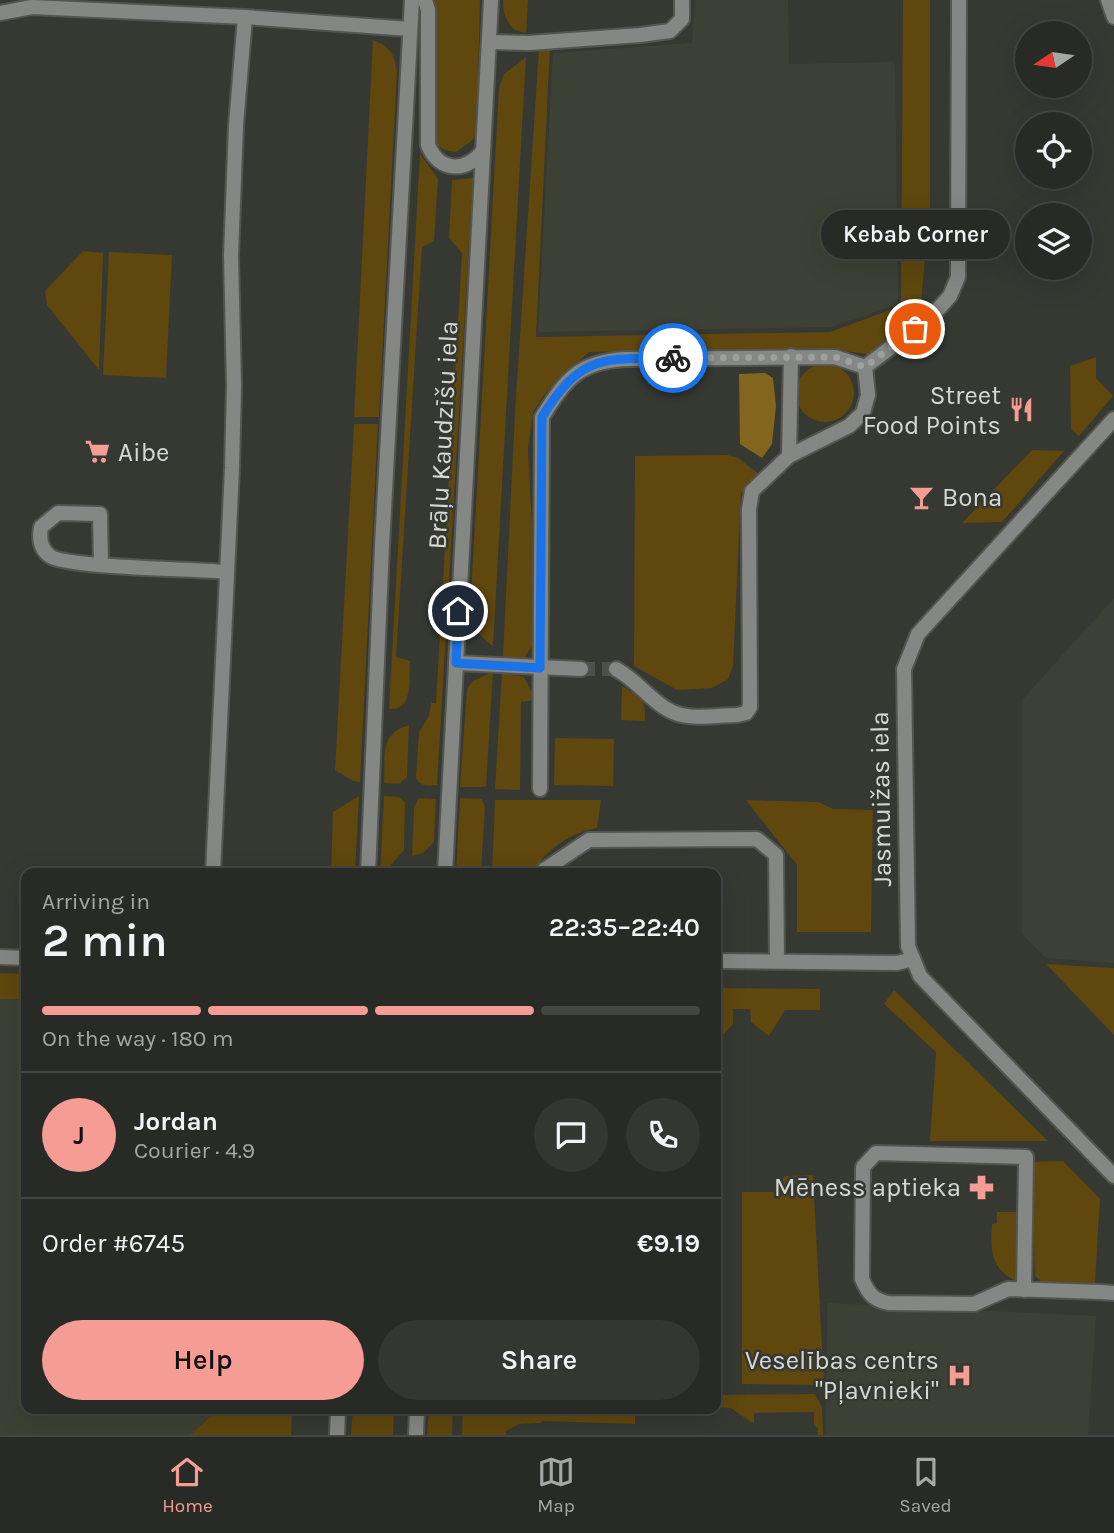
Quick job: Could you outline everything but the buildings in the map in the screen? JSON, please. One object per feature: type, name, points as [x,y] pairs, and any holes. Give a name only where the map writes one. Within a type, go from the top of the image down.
[{"type":"street","name":"Brāļu Kaudzīšu iela","points":[[368,868],[382,545],[412,0]]},
{"type":"street","points":[[425,0],[428,10],[428,145],[440,163],[454,167],[472,161],[483,151]]},
{"type":"street","name":"Brāļu Kaudzīšu iela","points":[[445,868],[491,0]]},
{"type":"street","points":[[489,42],[529,43],[670,31],[682,19],[682,0]]},
{"type":"street","points":[[865,367],[932,316],[950,296],[958,276],[959,0]]},
{"type":"street","points":[[1108,0],[1114,17]]},
{"type":"street","points":[[0,13],[32,7],[245,17],[410,29]]},
{"type":"street","points":[[213,868],[234,407],[231,255],[236,125],[245,17]]},
{"type":"street","points":[[789,456],[791,356]]},
{"type":"street","points":[[540,789],[542,417],[565,383],[580,370],[601,360],[835,357],[865,367]]},
{"type":"street","points":[[616,669],[675,713],[731,715],[748,712],[751,702],[749,509],[752,491],[789,456],[849,426],[863,413],[868,395],[865,367]]},
{"type":"street","name":"Jasmuižas iela","points":[[1114,419],[918,634],[904,669],[908,946],[920,976],[1114,1176]]},
{"type":"street","points":[[101,565],[100,514],[58,513],[41,527],[42,547],[59,561],[101,565],[227,572]]},
{"type":"street","points":[[456,663],[581,669]]},
{"type":"street","points":[[547,868],[589,840],[757,839],[776,855],[777,961]]},
{"type":"street","points":[[0,957],[21,958]]},
{"type":"street","points":[[721,961],[897,963],[913,959]]},
{"type":"street","points":[[1024,1290],[1026,1157],[876,1153],[863,1167],[862,1279],[868,1293],[876,1300],[888,1303],[974,1304],[1008,1289],[1024,1290],[1114,1293]]},
{"type":"street","points":[[337,1435],[338,1414]]},
{"type":"street","points":[[416,1435],[417,1414]]},
{"type":"shaded area","points":[[435,0],[480,0],[477,129],[473,140],[456,152],[442,148],[432,138]]},
{"type":"shaded area","points":[[503,0],[528,0],[526,33],[515,29],[508,22]]},
{"type":"shaded area","points":[[695,0],[788,0],[789,64],[895,62],[898,304],[831,327],[538,332],[553,53],[692,43]]},
{"type":"shaded area","points":[[903,0],[930,0],[930,207],[920,312],[868,354],[819,348],[589,352],[548,390],[533,412],[528,450],[532,524],[533,645],[523,659],[503,656],[515,412],[539,48],[550,47],[536,337],[830,332],[901,306]]},
{"type":"shaded area","points":[[373,40],[391,52],[397,72],[379,417],[354,417]]},
{"type":"shaded area","points":[[526,57],[493,646],[484,639],[474,624],[471,599],[499,88],[504,74]]},
{"type":"shaded area","points":[[420,154],[438,179],[434,241],[422,247],[396,657],[410,661],[410,684],[403,705],[389,709]]},
{"type":"shaded area","points":[[473,178],[437,785],[427,786],[416,778],[419,732],[429,716],[431,703],[436,703],[462,253],[449,238],[452,180]]},
{"type":"shaded area","points":[[83,251],[103,253],[99,370],[47,305],[45,291]]},
{"type":"shaded area","points":[[109,252],[172,255],[166,378],[103,375]]},
{"type":"shaded area","points":[[1096,357],[1096,378],[1113,396],[1079,436],[1071,429],[1070,366]]},
{"type":"shaded area","points":[[825,364],[836,366],[849,377],[854,393],[852,404],[841,417],[825,422],[814,420],[801,409],[796,393],[798,382],[809,369]]},
{"type":"shaded area","points":[[765,373],[773,378],[776,406],[772,444],[762,458],[740,444],[739,374]]},
{"type":"shaded area","points":[[354,424],[378,424],[360,782],[353,781],[335,770]]},
{"type":"shaded area","points":[[1032,450],[1064,451],[1002,522],[962,523]]},
{"type":"shaded area","points":[[727,455],[738,458],[760,475],[741,493],[733,666],[728,679],[712,688],[677,690],[634,666],[635,456]]},
{"type":"shaded area","points":[[1114,598],[1114,963],[1046,958],[1022,934],[1022,700]]},
{"type":"shaded area","points":[[493,672],[486,787],[460,787],[467,689],[473,681]]},
{"type":"shaded area","points":[[502,672],[524,677],[536,700],[521,702],[520,790],[495,789]]},
{"type":"shaded area","points":[[622,686],[641,699],[645,721],[621,720]]},
{"type":"shaded area","points":[[409,725],[407,777],[399,784],[384,783],[388,740],[399,729]]},
{"type":"shaded area","points":[[555,738],[614,739],[613,786],[554,785]]},
{"type":"shaded area","points":[[359,796],[355,868],[331,868],[333,812]]},
{"type":"shaded area","points":[[384,796],[399,797],[405,802],[404,850],[391,868],[380,868]]},
{"type":"shaded area","points":[[419,798],[436,799],[434,842],[423,853],[412,856],[414,807]]},
{"type":"shaded area","points":[[460,798],[482,799],[485,807],[481,868],[456,868]]},
{"type":"shaded area","points":[[495,800],[601,800],[597,828],[578,833],[560,843],[536,868],[492,868]]},
{"type":"shaded area","points":[[746,800],[818,802],[833,809],[873,810],[871,932],[797,932],[797,865]]},
{"type":"shaded area","points":[[1046,964],[1114,968],[1114,1035]]},
{"type":"shaded area","points":[[0,973],[21,974],[21,999],[0,999]]},
{"type":"shaded area","points":[[721,988],[820,989],[820,1010],[785,1010],[769,1036],[751,1022],[750,1009],[733,1009],[733,1024],[721,1037]]},
{"type":"shaded area","points":[[894,990],[1048,1141],[930,1141],[936,1052],[884,1004]]},
{"type":"shaded area","points":[[0,999],[21,999],[21,1414],[213,1414],[190,1435],[0,1435]]},
{"type":"shaded area","points":[[1063,1161],[1100,1199],[1095,1283],[1042,1282],[1035,1276],[1032,1162]]},
{"type":"shaded area","points":[[813,1175],[824,1385],[742,1384],[742,1192],[773,1192],[785,1176]]},
{"type":"shaded area","points":[[997,1212],[1020,1212],[1019,1283],[1003,1272],[994,1259],[992,1224],[997,1223]]},
{"type":"shaded area","name":"Veselības centrs \"Pļavnieki\"","points":[[827,1303],[1096,1316],[1088,1435],[826,1435]]},
{"type":"shaded area","points":[[815,1394],[822,1407],[823,1435],[818,1435],[818,1428],[814,1425],[814,1412],[754,1413],[754,1422],[751,1422],[731,1408],[721,1407],[721,1395]]},
{"type":"shaded area","points":[[213,1414],[292,1414],[291,1435],[190,1435]]},
{"type":"shaded area","points":[[353,1414],[394,1414],[393,1435],[351,1435]]},
{"type":"shaded area","points":[[429,1414],[453,1414],[452,1435],[427,1435]]},
{"type":"shaded area","points":[[463,1414],[635,1414],[635,1424],[541,1421],[519,1424],[506,1431],[506,1435],[462,1435]]},
{"type":"tunnel","points":[[581,669],[616,669]]},
{"type":"way so far","points":[[673,358],[835,357],[865,367],[915,329]]},
{"type":"place","name":"Kebab Corner","points":[[915,329]]},
{"type":"place","name":"Street Food Points","points":[[1021,410]]},
{"type":"place","name":"Aibe","points":[[98,452]]},
{"type":"place","name":"Bona","points":[[922,497]]},
{"type":"place","name":"Mēness aptieka","points":[[981,1187]]},
{"type":"place","name":"Veselības centrs \"Pļavnieki\"","points":[[959,1375]]},
{"type":"route","points":[[458,611],[456,663],[540,668],[542,417],[565,383],[580,370],[601,360],[673,358]]}]
